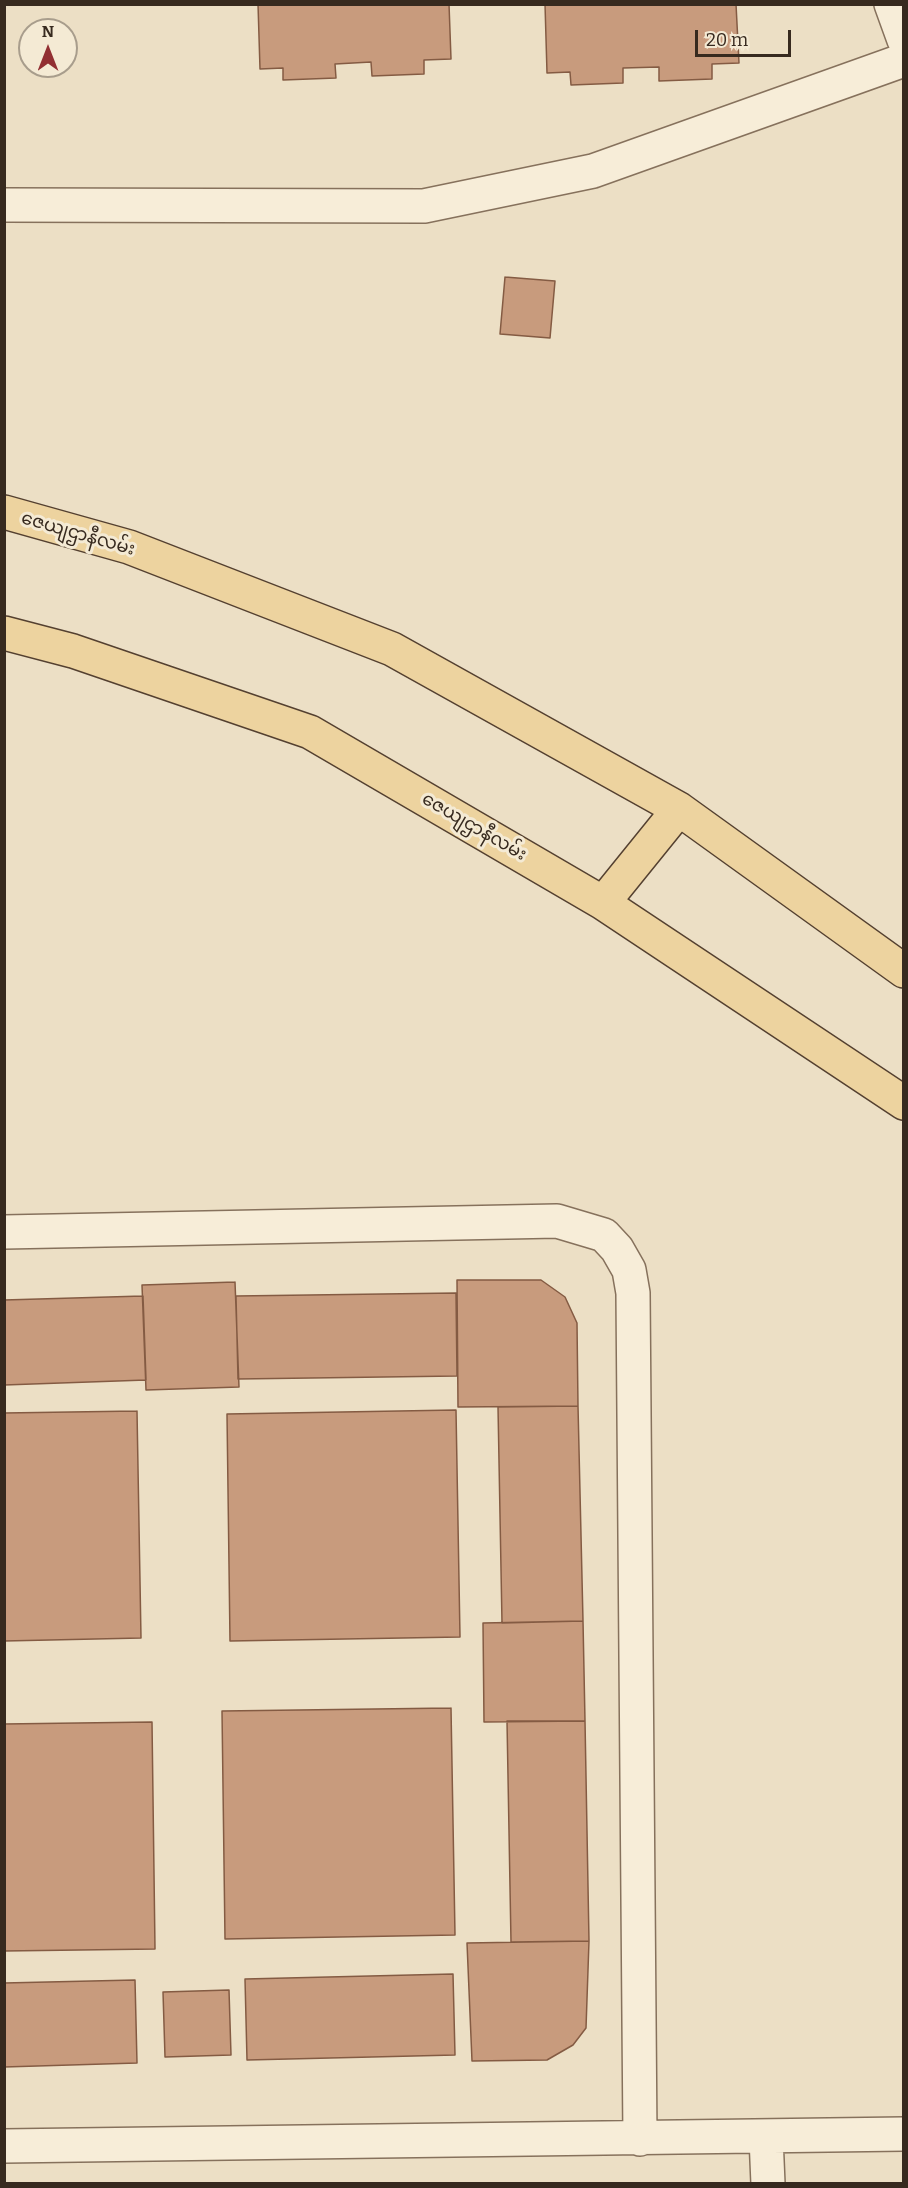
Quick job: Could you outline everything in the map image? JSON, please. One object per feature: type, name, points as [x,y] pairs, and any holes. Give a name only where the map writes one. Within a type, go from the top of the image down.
[{"type":"main road","name":"ဇေယျဌာနီလမ်း","points":[[4,512],[129,547],[392,649],[679,809],[903,971]]},
{"type":"main road","name":"ဇေယျဌာနီလမ်း","points":[[4,633],[73,651],[310,732],[603,903],[903,1103]]},
{"type":"main road","points":[[603,903],[679,809]]},
{"type":"street","points":[[891,4],[903,40]]},
{"type":"street","points":[[4,205],[424,206],[592,171],[903,60]]},
{"type":"street","points":[[4,1232],[548,1221],[584,1227],[604,1235],[617,1249],[629,1270],[633,1304],[640,2139]]},
{"type":"street","points":[[4,2146],[903,2134]]},
{"type":"street","points":[[766,2137],[768,2184]]},
{"type":"building","points":[[258,4],[449,4],[451,59],[424,60],[424,74],[372,76],[371,62],[335,64],[336,78],[283,80],[283,68],[260,69]]},
{"type":"building","points":[[545,4],[736,4],[739,63],[712,64],[712,79],[659,81],[659,67],[623,68],[623,83],[571,85],[570,72],[547,73]]},
{"type":"building","points":[[505,277],[555,281],[550,338],[500,334]]},
{"type":"building","points":[[457,1280],[541,1280],[565,1297],[577,1323],[578,1406],[458,1407]]},
{"type":"building","points":[[235,1282],[239,1387],[146,1390],[142,1285]]},
{"type":"building","points":[[456,1293],[457,1376],[238,1379],[236,1296]]},
{"type":"building","points":[[143,1296],[146,1380],[4,1385],[4,1300]]},
{"type":"building","points":[[578,1406],[583,1621],[502,1623],[498,1407]]},
{"type":"building","points":[[456,1410],[460,1637],[230,1641],[227,1414]]},
{"type":"building","points":[[137,1411],[141,1638],[4,1641],[4,1413]]},
{"type":"building","points":[[583,1621],[585,1721],[484,1722],[483,1623]]},
{"type":"building","points":[[451,1708],[455,1935],[225,1939],[222,1711]]},
{"type":"building","points":[[507,1721],[585,1721],[589,1941],[511,1942]]},
{"type":"building","points":[[152,1722],[155,1949],[4,1951],[4,1724]]},
{"type":"building","points":[[589,1941],[586,2028],[573,2045],[547,2060],[472,2061],[467,1943]]},
{"type":"building","points":[[453,1974],[455,2055],[247,2060],[245,1979]]},
{"type":"building","points":[[135,1980],[137,2063],[4,2067],[4,1983]]},
{"type":"building","points":[[229,1990],[231,2055],[165,2057],[163,1992]]}]
